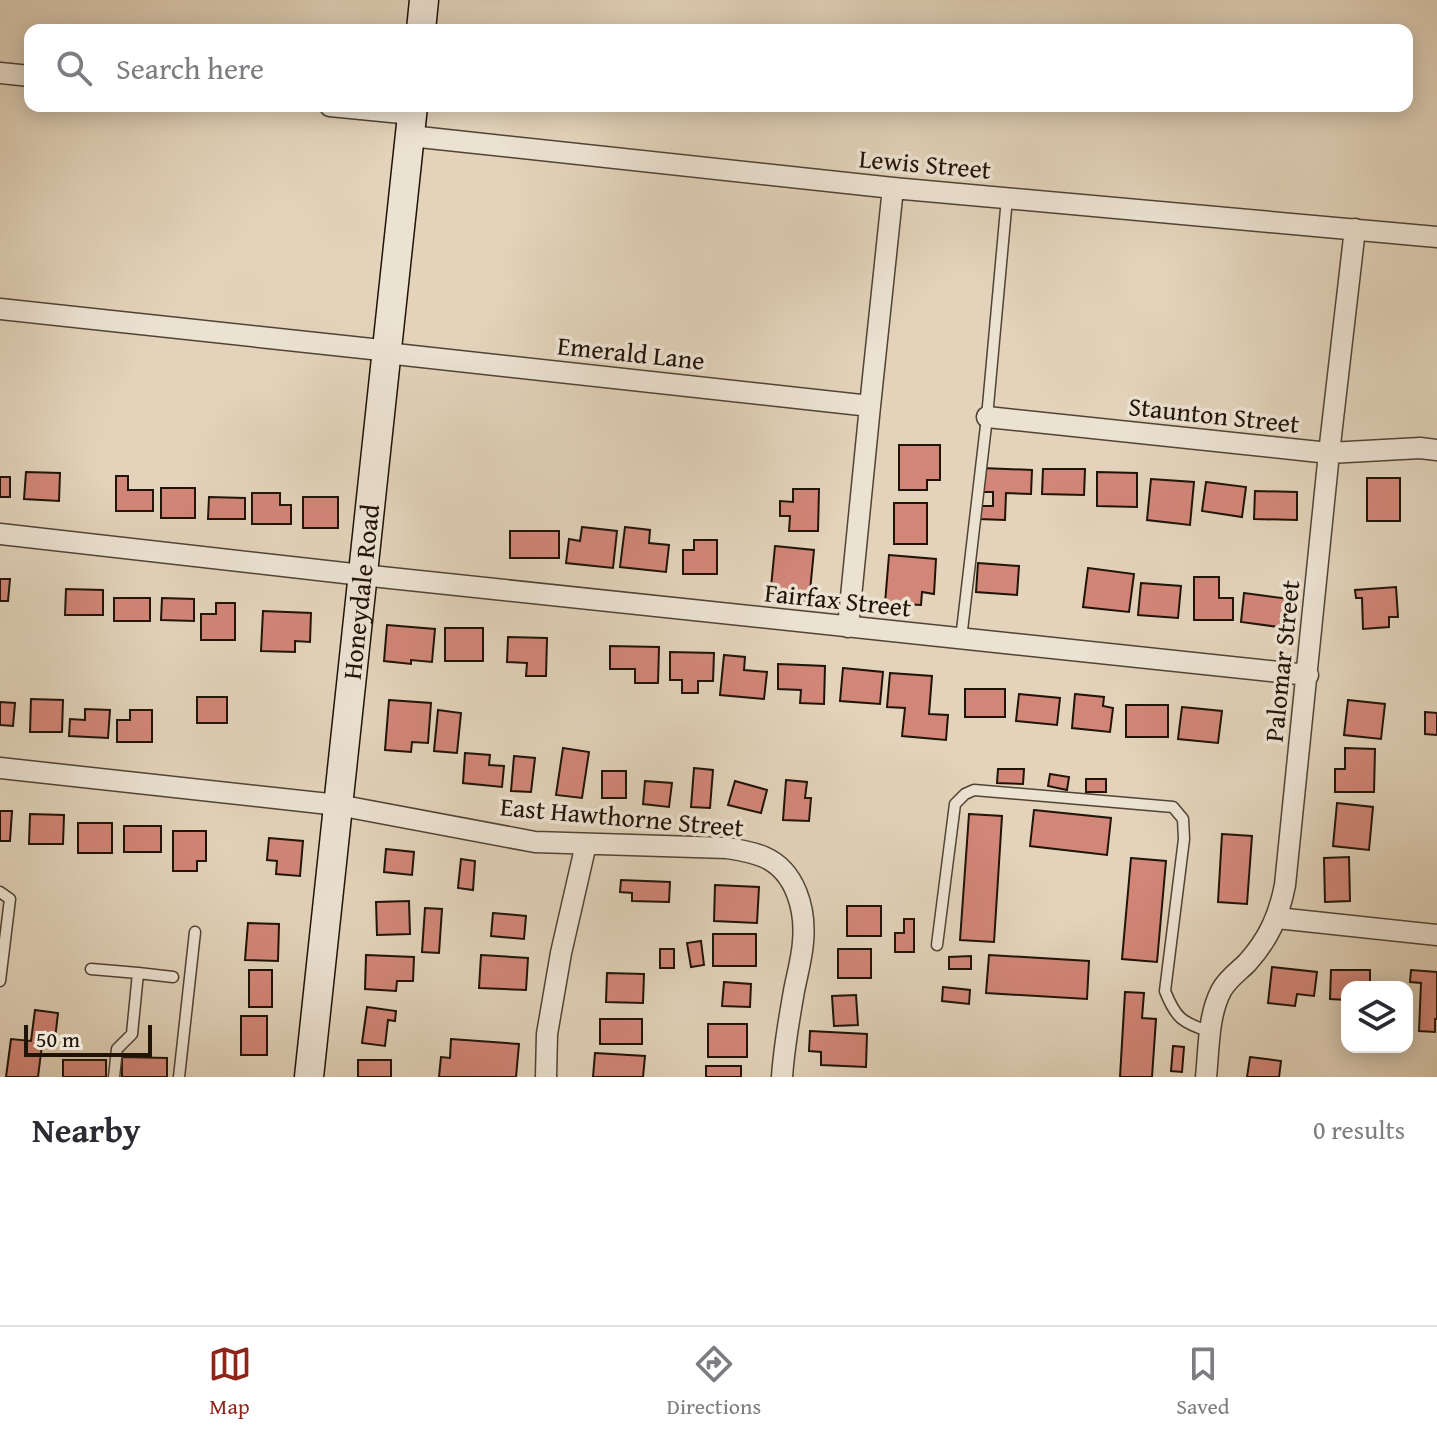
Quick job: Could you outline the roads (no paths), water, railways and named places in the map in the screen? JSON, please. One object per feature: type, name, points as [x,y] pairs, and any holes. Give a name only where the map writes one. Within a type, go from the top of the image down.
[{"type":"street","points":[[422,24],[424,0]]},
{"type":"street","points":[[0,73],[24,75]]},
{"type":"street","name":"Lewis Street","points":[[367,112],[893,188],[1437,237]]},
{"type":"street","name":"Honeydale Road","points":[[309,1077],[411,119]]},
{"type":"street","points":[[848,627],[893,188]]},
{"type":"street","name":"Palomar Street","points":[[1206,1077],[1214,1008],[1222,988],[1248,962],[1271,931],[1285,885],[1355,229]]},
{"type":"street","name":"Emerald Lane","points":[[0,309],[870,406]]},
{"type":"street","name":"Staunton Street","points":[[987,417],[1329,453],[1420,448],[1437,450]]},
{"type":"street","name":"Fairfax Street","points":[[0,534],[1308,675]]},
{"type":"street","name":"East Hawthorne Street","points":[[0,768],[338,805],[535,842],[727,848],[767,858],[793,884],[801,903],[803,941],[782,1077]]},
{"type":"street","points":[[546,1077],[547,1034],[586,844]]},
{"type":"street","points":[[1277,918],[1437,935]]},
{"type":"lane","points":[[961,639],[987,417],[1007,198]]},
{"type":"lane","points":[[937,945],[955,804],[965,794],[974,790],[1173,807],[1183,819],[1184,839],[1165,991],[1172,1010],[1189,1025],[1210,1032]]},
{"type":"lane","points":[[0,892],[10,899],[0,981]]},
{"type":"lane","points":[[179,1077],[195,932]]},
{"type":"lane","points":[[91,969],[173,977]]},
{"type":"lane","points":[[114,1077],[117,1049],[132,1034],[138,973]]}]
